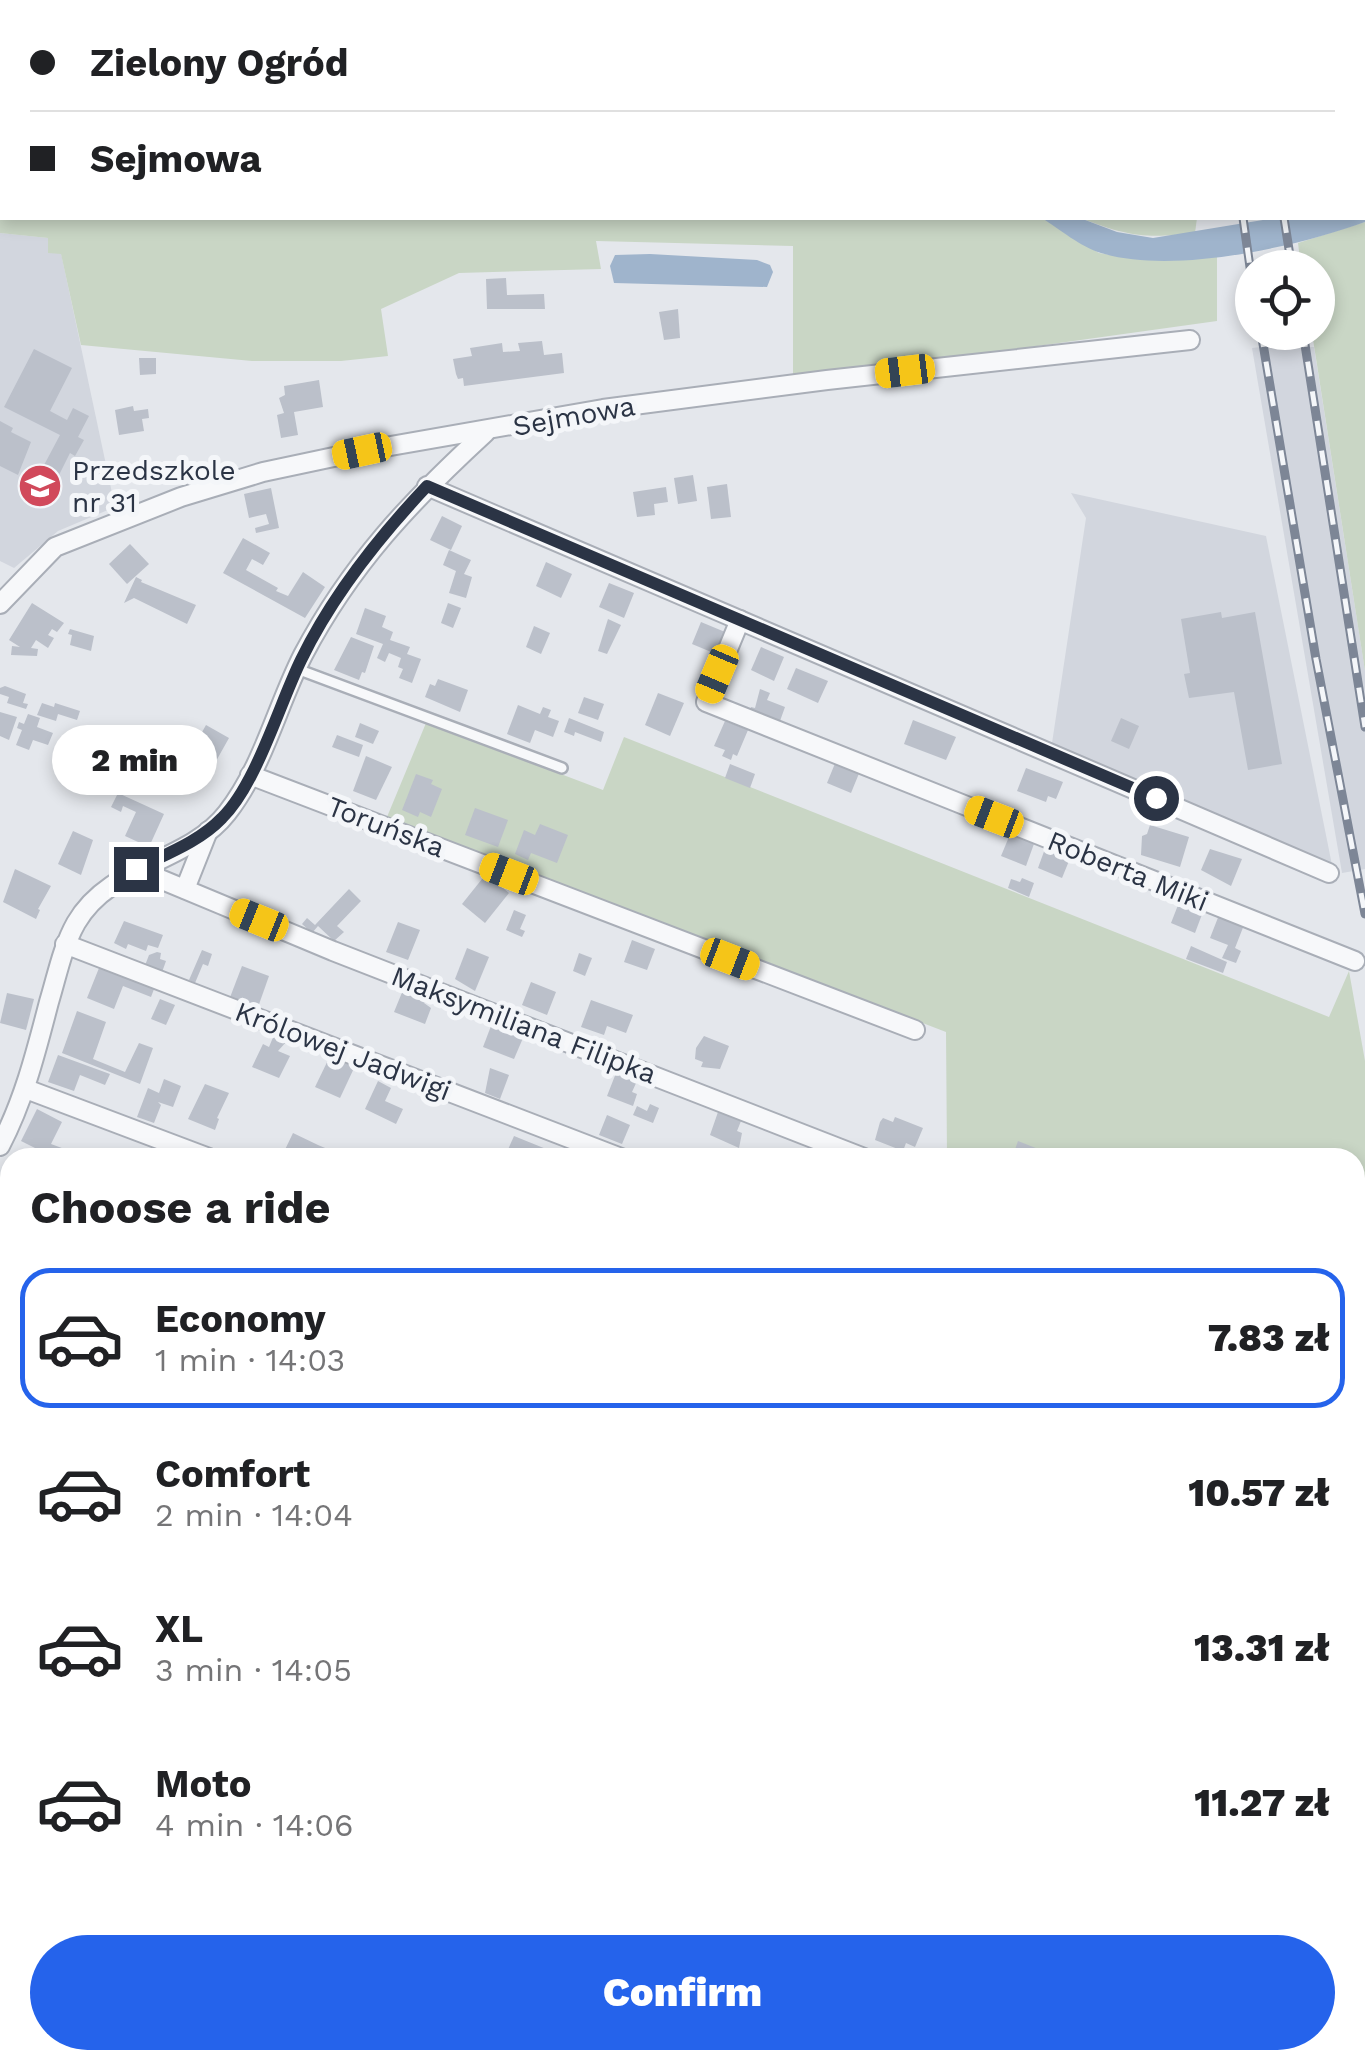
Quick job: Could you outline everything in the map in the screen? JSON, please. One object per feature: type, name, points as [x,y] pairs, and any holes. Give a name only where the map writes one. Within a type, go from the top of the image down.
[{"type":"street","name":"Sejmowa","points":[[0,1146],[26,1089],[66,944],[78,920],[96,898],[136,869],[208,831],[225,816],[250,775],[321,624],[382,533],[486,432],[603,409],[808,382],[1190,340]]},
{"type":"street","points":[[0,604],[8,580],[55,547],[182,497],[263,472],[345,454],[486,432]]},
{"type":"street","points":[[427,486],[1329,872]]},
{"type":"street","name":"Roberta Miki","points":[[740,620],[706,702],[1354,961]]},
{"type":"street","name":"Toruńska","points":[[250,775],[915,1030]]},
{"type":"street","points":[[185,890],[208,831]]},
{"type":"street","name":"Maksymiliana Filipka","points":[[136,869],[839,1148]]},
{"type":"street","name":"Królowej Jadwigi","points":[[66,944],[595,1148]]},
{"type":"street","points":[[26,1089],[182,1148]]},
{"type":"lane","points":[[297,669],[562,768]]},
{"type":"shaded area","points":[[0,233],[58,239],[115,507],[58,531],[14,568],[0,561]]},
{"type":"shaded area","points":[[1252,350],[1314,350],[1365,671],[1365,869],[1342,873]]},
{"type":"shaded area","points":[[1071,493],[1266,536],[1332,865],[1052,743],[1086,518]]},
{"type":"green space","points":[[0,220],[1045,220],[1099,253],[1143,260],[1217,257],[1217,321],[793,380],[793,246],[596,241],[601,269],[459,273],[381,309],[388,356],[341,361],[252,361],[81,345],[61,254],[48,253],[48,238],[0,233]]},
{"type":"green space","points":[[1086,220],[1197,220],[1195,233],[1149,236]]},
{"type":"green space","points":[[1365,222],[1365,671],[1315,350],[1335,350],[1335,250],[1299,250],[1298,243]]},
{"type":"green space","points":[[426,723],[603,790],[624,737],[1329,1017],[1349,971],[1365,1061],[1365,1148],[947,1148],[946,1032],[387,817]]},
{"type":"water","points":[[1045,220],[1085,220],[1117,232],[1153,238],[1263,220],[1365,220],[1270,249],[1163,261],[1101,253]]},
{"type":"water","points":[[615,255],[757,260],[770,265],[773,272],[767,287],[614,283],[610,266]]},
{"type":"building","points":[[506,278],[507,295],[544,294],[545,309],[487,309],[486,279]]},
{"type":"building","points":[[678,309],[680,338],[664,340],[659,312]]},
{"type":"building","points":[[542,341],[544,355],[562,353],[564,373],[464,386],[463,378],[458,379],[453,359],[472,356],[470,348],[502,343],[503,352],[520,351],[518,343]]},
{"type":"building","points":[[34,349],[72,368],[50,411],[67,420],[73,408],[89,416],[78,437],[84,440],[75,456],[70,453],[59,475],[43,467],[60,435],[4,407]]},
{"type":"building","points":[[139,358],[156,358],[156,374],[140,375]]},
{"type":"building","points":[[319,380],[323,407],[294,412],[298,435],[281,438],[277,415],[284,413],[279,398],[285,395],[284,386]]},
{"type":"building","points":[[133,406],[134,411],[148,409],[149,418],[142,419],[144,431],[119,435],[115,410]]},
{"type":"building","points":[[0,421],[31,442],[18,475],[0,466]]},
{"type":"building","points":[[693,475],[697,501],[678,504],[674,478]]},
{"type":"building","points":[[727,484],[731,517],[711,519],[707,487]]},
{"type":"building","points":[[666,487],[668,502],[654,504],[655,515],[637,517],[633,492]]},
{"type":"building","points":[[271,488],[279,528],[256,533],[255,528],[269,524],[266,514],[249,518],[244,494]]},
{"type":"building","points":[[442,516],[462,526],[451,550],[430,540]]},
{"type":"building","points":[[243,538],[270,553],[263,565],[252,559],[246,570],[278,588],[276,591],[288,596],[303,572],[325,587],[305,618],[223,573]]},
{"type":"building","points":[[130,544],[149,564],[127,584],[109,564]]},
{"type":"building","points":[[449,550],[471,560],[464,574],[472,577],[466,598],[449,593],[456,571],[443,565]]},
{"type":"building","points":[[546,562],[572,574],[561,598],[536,586]]},
{"type":"building","points":[[136,577],[196,605],[187,624],[134,598],[124,603]]},
{"type":"building","points":[[609,583],[634,593],[624,618],[599,607]]},
{"type":"building","points":[[32,603],[64,623],[48,635],[54,638],[48,648],[36,640],[31,648],[38,649],[37,656],[11,655],[12,646],[20,647],[9,640]]},
{"type":"building","points":[[448,603],[461,608],[453,628],[441,623]]},
{"type":"building","points":[[365,608],[386,616],[382,627],[393,632],[390,640],[410,647],[407,654],[421,659],[412,683],[399,678],[403,669],[398,667],[401,658],[389,653],[385,662],[377,658],[383,644],[356,634]]},
{"type":"building","points":[[1221,612],[1222,618],[1255,612],[1282,764],[1248,770],[1234,692],[1189,698],[1184,674],[1190,673],[1181,619]]},
{"type":"building","points":[[608,619],[621,625],[607,654],[598,651]]},
{"type":"building","points":[[701,622],[725,632],[716,654],[692,644]]},
{"type":"building","points":[[534,626],[550,633],[541,654],[526,647]]},
{"type":"building","points":[[70,629],[94,636],[91,651],[70,645]]},
{"type":"building","points":[[351,637],[374,646],[359,680],[334,670]]},
{"type":"building","points":[[761,647],[784,657],[774,681],[751,670]]},
{"type":"building","points":[[796,668],[828,681],[818,703],[787,689]]},
{"type":"building","points":[[438,679],[468,690],[460,712],[425,697],[430,684],[435,686]]},
{"type":"building","points":[[5,686],[26,694],[26,709],[7,703],[9,697],[0,694],[0,688]]},
{"type":"building","points":[[760,689],[770,693],[767,700],[785,707],[780,721],[749,712],[751,707],[755,708]]},
{"type":"building","points":[[658,693],[684,703],[670,736],[645,725]]},
{"type":"building","points":[[584,697],[604,704],[598,720],[578,713]]},
{"type":"building","points":[[42,703],[80,711],[77,720],[58,714],[56,721],[37,715]]},
{"type":"building","points":[[518,705],[540,714],[543,707],[551,710],[548,717],[559,721],[553,737],[535,730],[530,743],[507,734]]},
{"type":"building","points":[[0,712],[17,717],[9,740],[0,736]]},
{"type":"building","points":[[28,714],[40,718],[37,727],[53,733],[48,745],[33,740],[29,750],[16,745],[22,730],[17,728],[19,722],[24,724]]},
{"type":"building","points":[[569,718],[604,732],[601,742],[564,732]]},
{"type":"building","points":[[1121,718],[1139,726],[1129,749],[1111,741]]},
{"type":"building","points":[[913,720],[956,737],[946,760],[904,744]]},
{"type":"building","points":[[725,721],[748,730],[737,756],[733,754],[731,760],[722,756],[725,750],[714,746]]},
{"type":"building","points":[[360,723],[379,731],[373,744],[355,737]]},
{"type":"building","points":[[206,725],[229,738],[211,770],[177,750],[187,734],[197,741]]},
{"type":"building","points":[[337,735],[363,745],[359,757],[332,747]]},
{"type":"building","points":[[366,756],[392,767],[376,800],[353,791]]},
{"type":"building","points":[[836,761],[860,771],[851,793],[827,783]]},
{"type":"building","points":[[730,764],[755,774],[750,788],[725,778]]},
{"type":"building","points":[[1026,768],[1063,782],[1056,799],[1048,796],[1046,802],[1017,791]]},
{"type":"building","points":[[416,774],[433,780],[431,784],[442,789],[431,817],[420,812],[418,817],[402,810]]},
{"type":"building","points":[[118,793],[164,814],[149,847],[125,836],[136,812],[123,806],[121,812],[111,807]]},
{"type":"building","points":[[475,808],[508,820],[498,847],[465,835]]},
{"type":"building","points":[[540,824],[568,835],[557,863],[531,853],[528,860],[515,854],[524,830],[535,835]]},
{"type":"building","points":[[1150,825],[1189,837],[1180,867],[1141,855],[1142,836]]},
{"type":"building","points":[[73,831],[93,840],[81,875],[58,864]]},
{"type":"building","points":[[1011,832],[1035,841],[1026,866],[1001,856]]},
{"type":"building","points":[[1046,846],[1071,856],[1062,878],[1038,868]]},
{"type":"building","points":[[1210,849],[1242,859],[1231,886],[1201,870]]},
{"type":"building","points":[[15,869],[51,886],[36,919],[3,902]]},
{"type":"building","points":[[486,874],[509,893],[485,923],[462,904]]},
{"type":"building","points":[[1022,878],[1034,883],[1029,897],[1008,888],[1011,879],[1020,882]]},
{"type":"building","points":[[349,889],[361,901],[337,926],[344,932],[334,941],[318,926],[312,933],[302,924],[307,918],[315,925]]},
{"type":"building","points":[[1180,900],[1204,909],[1195,933],[1171,923]]},
{"type":"building","points":[[514,910],[526,915],[520,929],[525,931],[522,937],[506,930]]},
{"type":"building","points":[[1219,915],[1244,925],[1235,948],[1241,951],[1236,963],[1222,958],[1228,945],[1210,938]]},
{"type":"building","points":[[124,921],[163,935],[158,948],[148,945],[146,951],[128,944],[126,949],[114,943]]},
{"type":"building","points":[[398,922],[420,930],[408,960],[386,952]]},
{"type":"building","points":[[632,940],[655,949],[647,970],[624,962]]},
{"type":"building","points":[[1191,946],[1227,962],[1223,973],[1186,959]]},
{"type":"building","points":[[467,948],[489,957],[475,991],[455,979]]},
{"type":"building","points":[[202,950],[212,954],[195,983],[189,980]]},
{"type":"building","points":[[157,952],[166,961],[161,975],[144,968],[149,955]]},
{"type":"building","points":[[579,953],[592,958],[585,976],[573,971]]},
{"type":"building","points":[[101,963],[156,984],[151,997],[123,986],[114,1009],[87,998]]},
{"type":"building","points":[[242,966],[269,976],[257,1010],[229,1000]]},
{"type":"building","points":[[531,982],[556,992],[547,1015],[522,1005]]},
{"type":"building","points":[[403,990],[426,999],[424,1003],[431,1008],[425,1024],[394,1012]]},
{"type":"building","points":[[7,993],[34,999],[26,1030],[0,1023]]},
{"type":"building","points":[[160,999],[175,1005],[166,1025],[151,1019]]},
{"type":"building","points":[[591,1000],[633,1015],[626,1033],[607,1026],[604,1035],[581,1027]]},
{"type":"building","points":[[77,1011],[106,1022],[93,1059],[125,1072],[139,1043],[153,1048],[140,1084],[62,1053]]},
{"type":"building","points":[[491,1026],[523,1038],[514,1059],[483,1047]]},
{"type":"building","points":[[274,1035],[287,1041],[278,1051],[290,1056],[279,1078],[252,1067],[263,1044],[269,1047]]},
{"type":"building","points":[[704,1036],[729,1046],[720,1069],[701,1067],[703,1062],[695,1059],[696,1048]]},
{"type":"building","points":[[331,1054],[355,1066],[340,1098],[315,1087]]},
{"type":"building","points":[[58,1055],[110,1074],[105,1085],[80,1075],[74,1091],[48,1082]]},
{"type":"building","points":[[490,1068],[509,1075],[500,1099],[485,1093]]},
{"type":"building","points":[[616,1073],[637,1081],[632,1092],[637,1094],[633,1106],[607,1096]]},
{"type":"building","points":[[164,1079],[181,1086],[173,1107],[158,1102],[161,1105],[154,1123],[137,1117],[148,1088],[159,1093]]},
{"type":"building","points":[[378,1081],[391,1088],[385,1101],[403,1109],[396,1124],[365,1109]]},
{"type":"building","points":[[205,1084],[229,1093],[215,1130],[188,1119]]},
{"type":"building","points":[[650,1104],[659,1108],[653,1123],[633,1115],[637,1106],[647,1111]]},
{"type":"building","points":[[37,1109],[62,1122],[51,1144],[62,1148],[35,1148],[21,1141]]},
{"type":"building","points":[[718,1112],[741,1121],[737,1131],[742,1133],[739,1148],[710,1135]]},
{"type":"building","points":[[607,1115],[630,1125],[622,1144],[599,1135]]},
{"type":"building","points":[[895,1117],[923,1128],[915,1147],[906,1143],[904,1148],[895,1148],[875,1140],[883,1118],[893,1122]]},
{"type":"building","points":[[293,1133],[325,1148],[286,1148]]},
{"type":"building","points":[[514,1136],[544,1148],[509,1148]]},
{"type":"building","points":[[1018,1141],[1036,1148],[1016,1148]]},
{"type":"railway","points":[[1243,220],[1248,250]]},
{"type":"railway","points":[[1284,220],[1289,250]]},
{"type":"railway","points":[[1264,350],[1316,659],[1365,914]]},
{"type":"railway","points":[[1306,350],[1365,727]]},
{"type":"place","name":"Przedszkole nr 31","points":[[40,486]]},
{"type":"route","points":[[136,869],[187,844],[225,816],[250,775],[321,624],[382,533],[427,486],[1156,798]]}]
